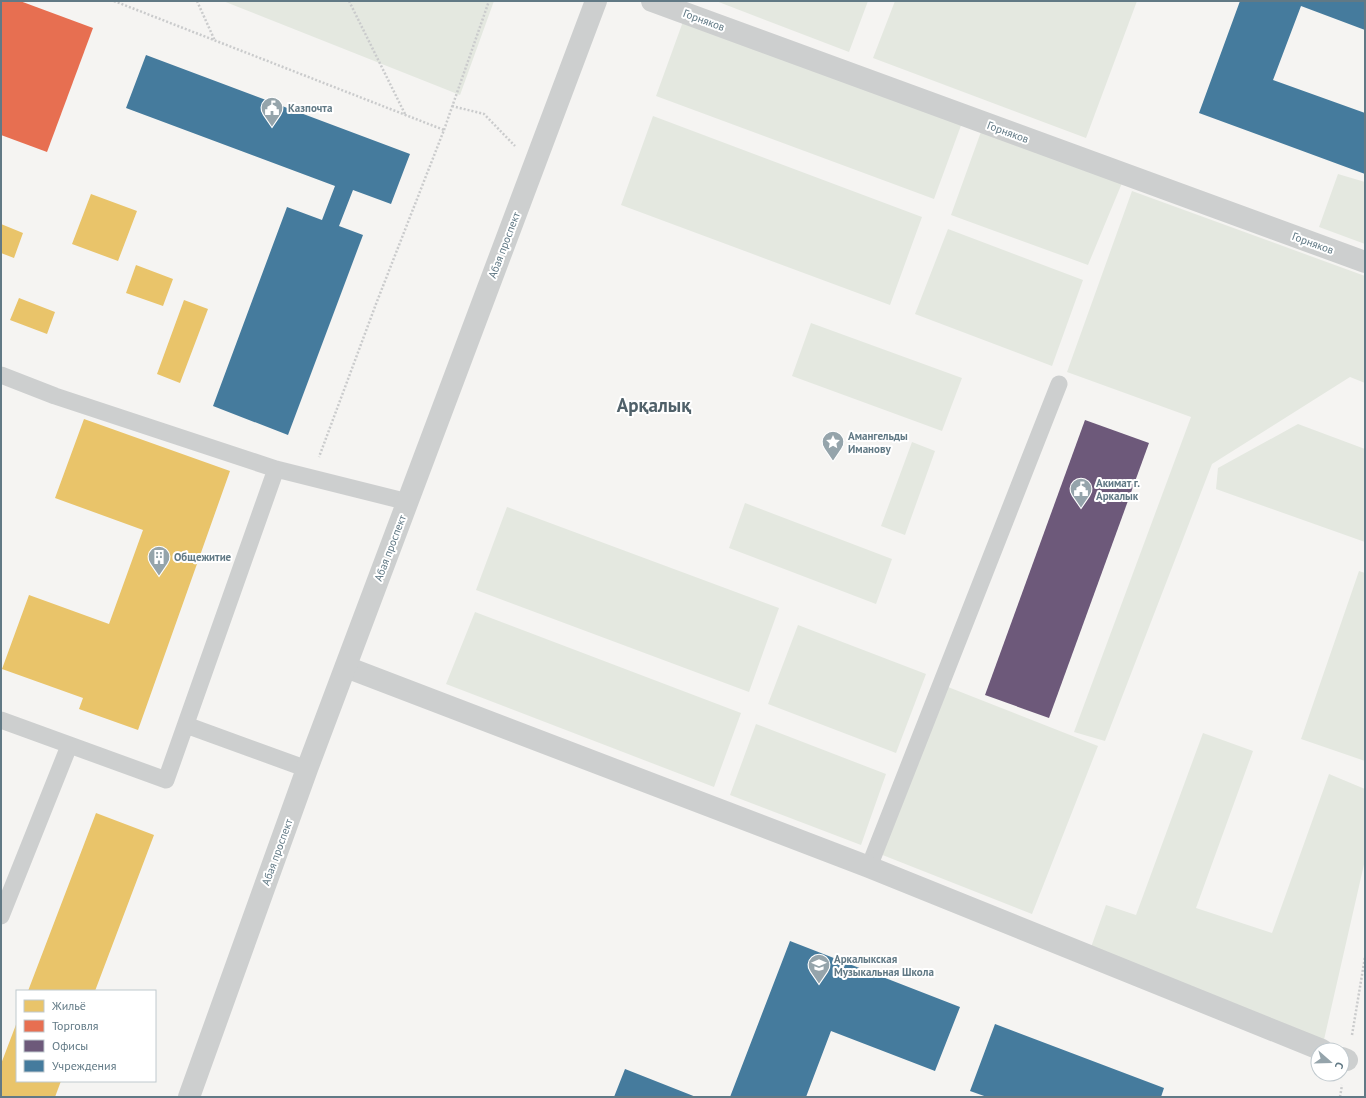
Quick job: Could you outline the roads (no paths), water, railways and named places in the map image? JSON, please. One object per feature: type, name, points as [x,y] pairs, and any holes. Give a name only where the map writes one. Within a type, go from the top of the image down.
[{"type":"street","name":"Абая проспект","points":[[189,1097],[307,769],[596,1]]},
{"type":"street","name":"Горняков","points":[[652,1],[1365,262]]},
{"type":"street","points":[[346,667],[869,867],[1310,1045]]},
{"type":"lane","points":[[1,375],[55,396],[276,469],[408,502]]},
{"type":"lane","points":[[869,867],[1059,384]]},
{"type":"lane","points":[[1,720],[166,780],[276,469]]},
{"type":"lane","points":[[186,725],[307,769]]},
{"type":"lane","points":[[1,916],[69,746]]},
{"type":"place","name":"Казпочта","points":[[272,128]]},
{"type":"place","name":"Амангельды Иманову","points":[[833,462]]},
{"type":"place","name":"Акимат г. Аркалык","points":[[1081,508]]},
{"type":"place","name":"Общежитие","points":[[159,576]]},
{"type":"place","name":"Аркалыкская Музыкальная Школа","points":[[819,984]]},
{"type":"district","name":"Арқалық","points":[[654,405]]}]
